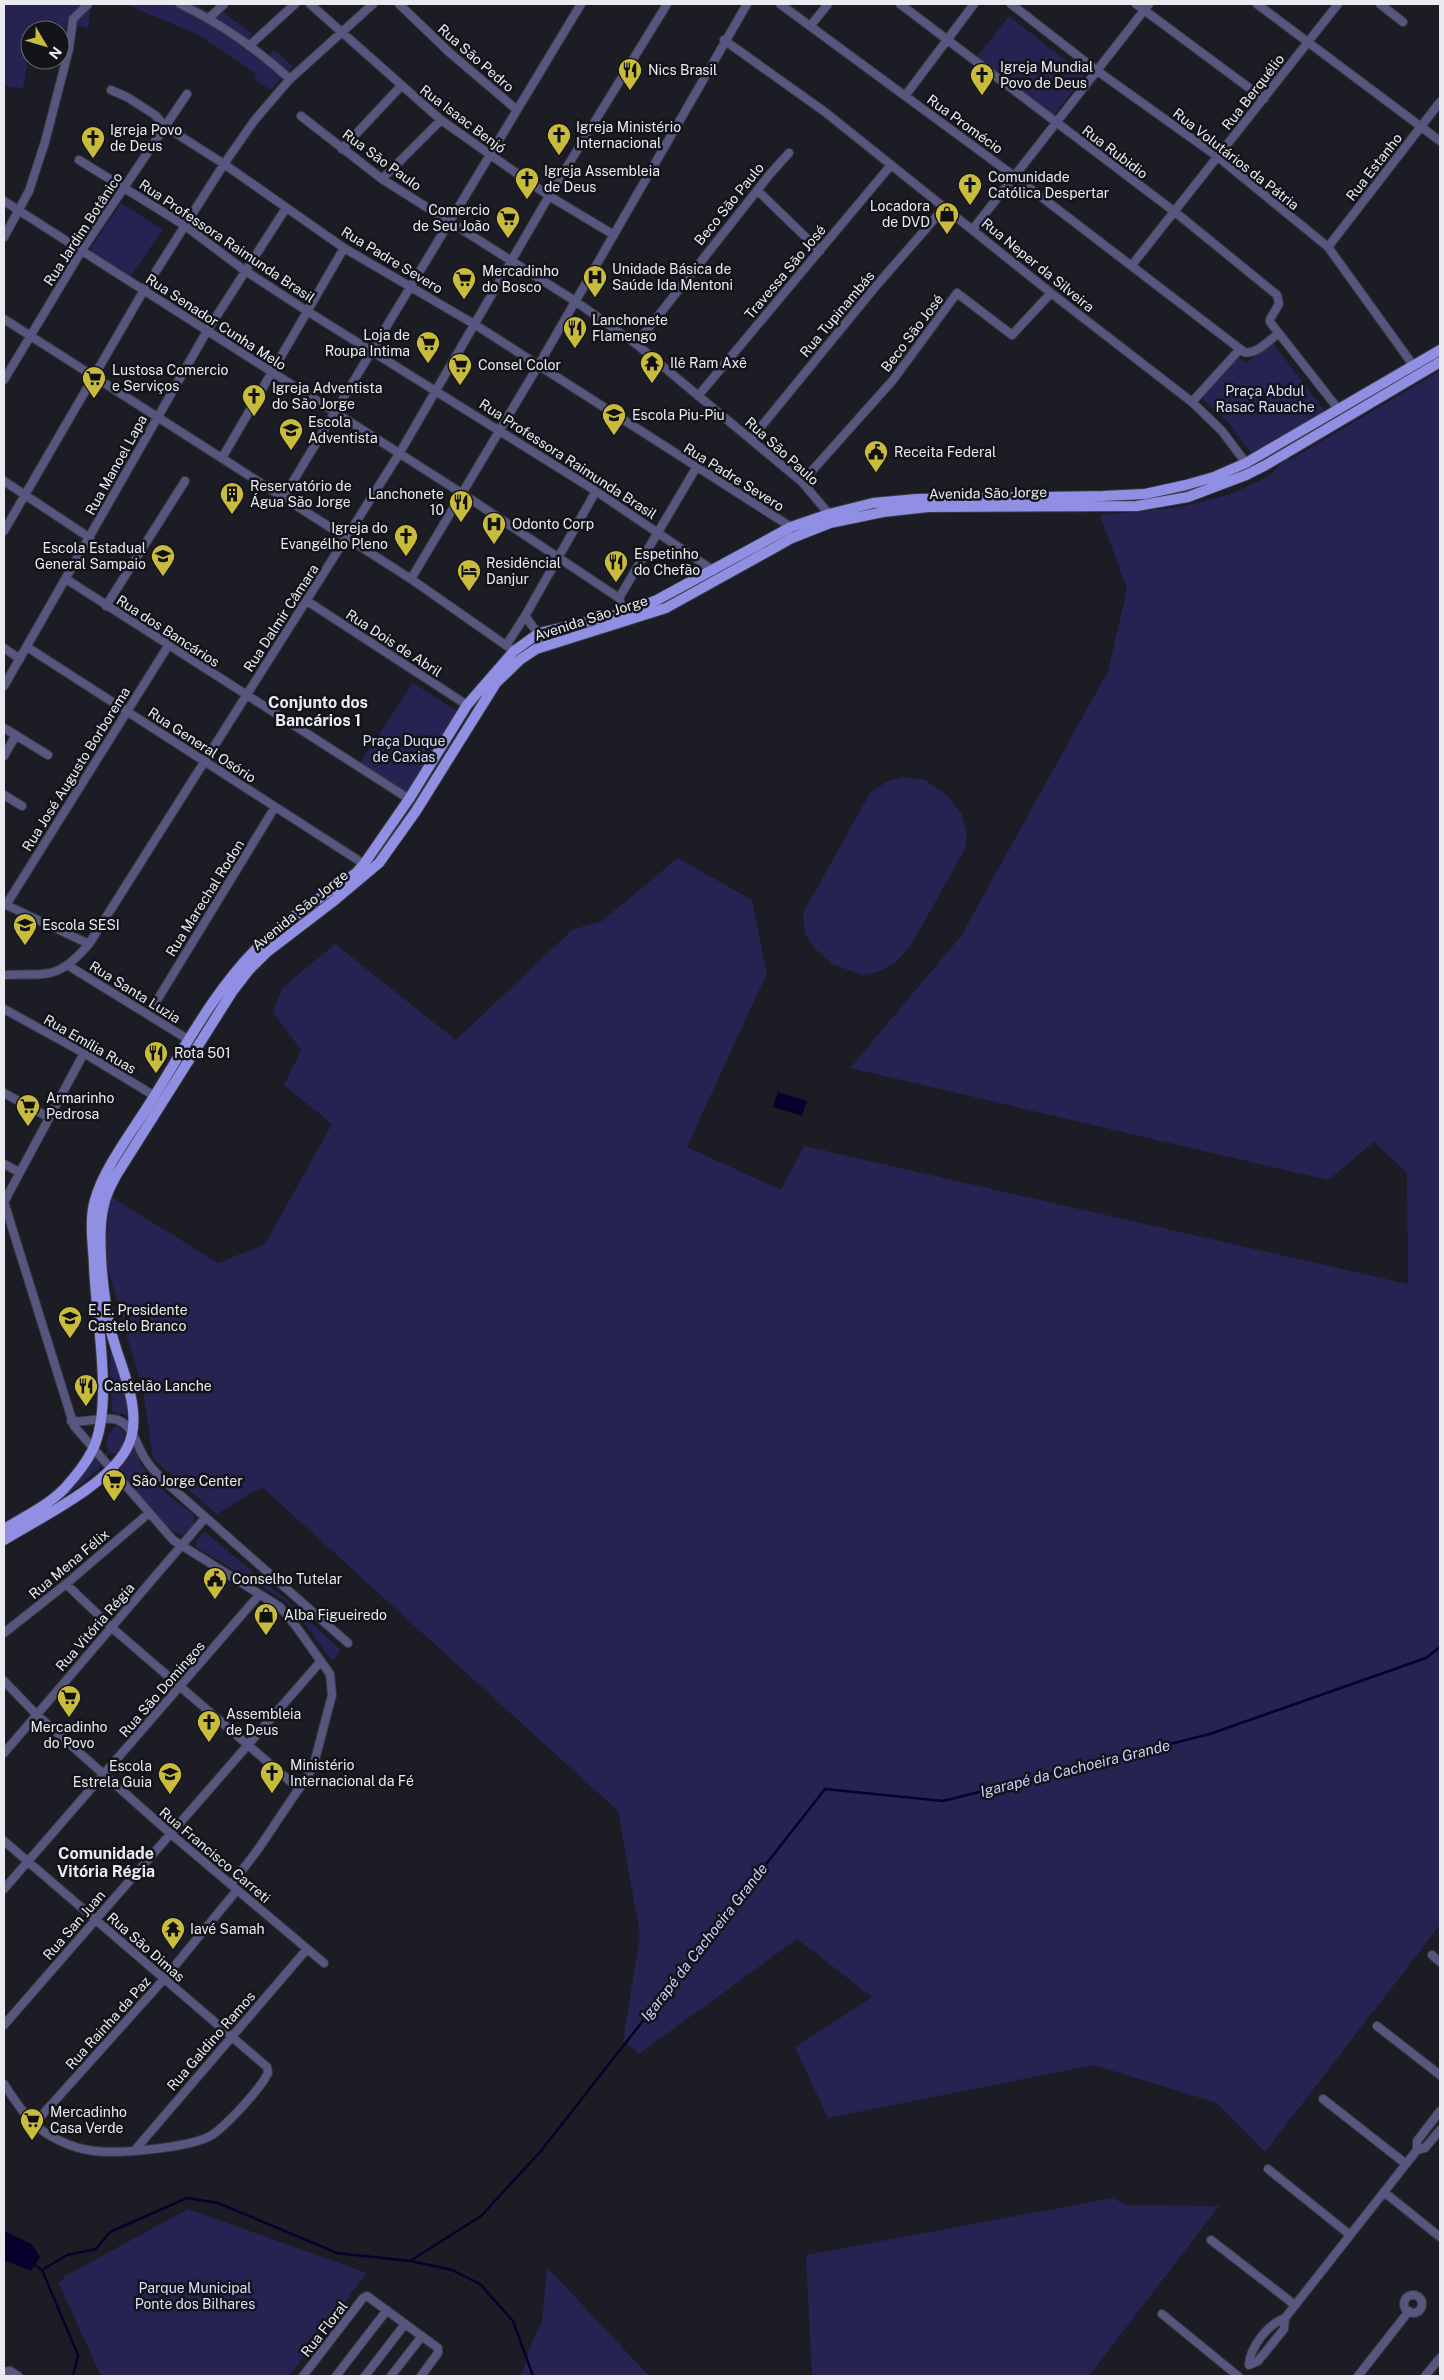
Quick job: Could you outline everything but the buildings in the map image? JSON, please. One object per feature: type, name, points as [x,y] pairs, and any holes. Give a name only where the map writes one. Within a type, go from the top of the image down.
[{"type":"main road","name":"Avenida São Jorge","points":[[4,1529],[45,1505],[63,1490],[93,1450],[100,1420],[104,1387],[94,1273],[92,1214],[100,1186],[232,992],[249,970],[267,952],[335,900],[379,862],[412,817],[496,683],[521,659],[546,644],[625,617],[714,571],[791,527],[829,514],[873,503],[917,499],[1145,494],[1186,485],[1214,476],[1246,463],[1440,350]]},
{"type":"main road","name":"Avenida São Jorge","points":[[4,1540],[98,1481],[112,1468],[127,1447],[132,1432],[131,1397],[109,1323],[103,1272],[101,1222],[108,1192],[189,1040],[232,976],[258,947],[294,916],[356,873],[364,864],[409,800],[467,705],[510,647],[539,633],[666,608],[792,538],[830,522],[856,516],[928,507],[1137,506],[1188,497],[1255,470],[1440,362]]},
{"type":"street","points":[[4,237],[29,191],[45,142],[69,49],[73,19],[88,4]]},
{"type":"street","points":[[180,4],[209,18],[249,46],[290,79]]},
{"type":"street","points":[[209,18],[224,4]]},
{"type":"street","points":[[249,46],[295,4]]},
{"type":"street","name":"Rua Isaac Benjó","points":[[310,4],[441,120],[548,196],[614,235]]},
{"type":"street","points":[[4,531],[144,290],[184,225],[254,121],[290,79],[373,4]]},
{"type":"street","name":"Rua São Pedro","points":[[399,4],[450,53],[516,109]]},
{"type":"street","points":[[283,498],[580,4]]},
{"type":"street","name":"Rua Dalmir Câmara","points":[[5,977],[48,974],[69,966],[89,944],[204,760],[347,540],[399,454],[548,196],[667,4]]},
{"type":"street","points":[[411,579],[538,366],[724,40],[747,4]]},
{"type":"street","name":"Rua Promécio","points":[[780,4],[1014,176],[1240,349]]},
{"type":"street","points":[[811,25],[828,4]]},
{"type":"street","name":"Rua Rubidio","points":[[900,4],[1175,212],[1277,295],[1279,304],[1270,320],[1278,334]]},
{"type":"street","points":[[905,96],[946,38],[974,4]]},
{"type":"street","name":"Rua Volutários da Pátria","points":[[1011,4],[1096,70],[1218,157],[1328,247],[1413,365]]},
{"type":"street","points":[[1136,4],[1146,7],[1264,99]]},
{"type":"street","points":[[1257,4],[1440,141]]},
{"type":"street","name":"Rua Berquélio","points":[[1132,265],[1338,4]]},
{"type":"street","points":[[1380,4],[1404,22]]},
{"type":"street","points":[[973,228],[1146,7]]},
{"type":"street","name":"Rua Neper da Silveira","points":[[724,40],[826,112],[973,228],[1051,293],[1192,402],[1222,431],[1246,463]]},
{"type":"street","points":[[342,149],[401,86]]},
{"type":"street","name":"Rua Padre Severo","points":[[111,90],[127,97],[155,115],[166,127],[224,164],[344,248],[474,324],[696,468],[791,527]]},
{"type":"street","name":"Rua Jardim Botânico","points":[[4,380],[82,250],[188,94]]},
{"type":"street","name":"Rua Estanho","points":[[1328,247],[1440,102]]},
{"type":"street","name":"Rua São Paulo","points":[[301,116],[382,178],[575,301],[636,344],[802,482],[829,514]]},
{"type":"street","points":[[382,178],[441,120]]},
{"type":"street","name":"Beco São Paulo","points":[[636,344],[780,161],[789,153]]},
{"type":"street","name":"Rua Professora Raimunda Brasil","points":[[79,160],[184,225],[244,270],[372,352],[596,491],[714,571]]},
{"type":"street","name":"Travessa São José","points":[[698,396],[891,165]]},
{"type":"street","points":[[758,190],[820,251]]},
{"type":"street","name":"Rua Senador Cunha Melo","points":[[4,201],[462,494],[619,598]]},
{"type":"street","name":"Rua Tupinambás","points":[[751,439],[876,286],[945,207]]},
{"type":"street","name":"Rua Manoel Lapa","points":[[4,686],[207,331],[244,270],[286,208]]},
{"type":"street","points":[[222,458],[344,248]]},
{"type":"street","name":"Beco São José","points":[[802,482],[893,380],[957,293],[1012,335],[1051,293]]},
{"type":"street","points":[[4,319],[347,540],[411,579],[510,647],[525,616],[596,491]]},
{"type":"street","points":[[1192,402],[1240,349],[1252,352],[1278,334],[1339,410]]},
{"type":"street","points":[[625,617],[619,598],[696,468]]},
{"type":"street","points":[[106,606],[185,480]]},
{"type":"street","points":[[4,481],[90,538]]},
{"type":"street","name":"Rua dos Bancários","points":[[66,579],[409,800]]},
{"type":"street","name":"Rua Dois de Abril","points":[[307,602],[467,705]]},
{"type":"street","points":[[525,616],[546,644]]},
{"type":"street","name":"Rua José Augusto Borborema","points":[[5,905],[168,646]]},
{"type":"street","name":"Rua General Osório","points":[[27,647],[364,864]]},
{"type":"street","points":[[4,648],[20,659]]},
{"type":"street","points":[[4,728],[48,755]]},
{"type":"street","points":[[4,756],[16,734]]},
{"type":"street","points":[[4,796],[22,806]]},
{"type":"street","name":"Rua Marechal Rodon","points":[[156,1002],[276,807]]},
{"type":"street","points":[[5,905],[89,944]]},
{"type":"street","name":"Rua Santa Luzia","points":[[69,966],[189,1040]]},
{"type":"street","name":"Rua Emília Ruas","points":[[4,1009],[84,1053],[159,1098]]},
{"type":"street","points":[[84,1053],[4,1202],[71,1421],[118,1420],[132,1432],[149,1465],[205,1518],[348,1644]]},
{"type":"street","points":[[4,1093],[48,1117]]},
{"type":"street","points":[[4,1164],[19,1172]]},
{"type":"street","name":"Rua Rainha da Paz","points":[[34,2124],[164,1979],[234,1888],[299,1789],[315,1760],[332,1695],[331,1677],[280,1608],[182,1547],[148,1513],[112,1468],[93,1450],[71,1421]]},
{"type":"street","name":"Rua Mena Félix","points":[[4,1633],[66,1584],[148,1513]]},
{"type":"street","name":"Rua Vitória Régia","points":[[4,1753],[205,1518]]},
{"type":"street","points":[[66,1584],[111,1627],[246,1746],[299,1789]]},
{"type":"street","name":"Rua São Domingos","points":[[4,1889],[259,1595]]},
{"type":"street","name":"Rua San Juan","points":[[4,2025],[321,1661]]},
{"type":"street","name":"Rua Francisco Carreti","points":[[4,1681],[37,1715],[170,1834],[324,1963]]},
{"type":"street","name":"Rua São Dimas","points":[[4,1841],[267,2067],[268,2073],[227,2123],[211,2135],[185,2144],[134,2150]]},
{"type":"street","name":"Rua Galdino Ramos","points":[[134,2150],[307,1949]]},
{"type":"street","points":[[1432,1955],[1440,1962]]},
{"type":"street","points":[[1377,2026],[1440,2075]]},
{"type":"street","points":[[4,2084],[34,2124],[66,2143],[88,2150],[112,2152],[134,2150]]},
{"type":"street","points":[[1323,2099],[1406,2164]]},
{"type":"street","points":[[1417,2150],[1417,2140],[1440,2111]]},
{"type":"street","points":[[1162,2314],[1239,2376],[1249,2365],[1258,2361],[1284,2329],[1285,2318],[1350,2235],[1417,2150],[1425,2148],[1440,2130]]},
{"type":"street","points":[[1268,2169],[1350,2235]]},
{"type":"street","points":[[1384,2192],[1440,2237]]},
{"type":"street","points":[[1212,2240],[1295,2305]]},
{"type":"street","name":"Rua Floral","points":[[303,2376],[365,2297],[369,2297],[387,2310]]},
{"type":"street","points":[[336,2376],[387,2310],[439,2351],[421,2376]]},
{"type":"street","points":[[1358,2376],[1409,2312]]},
{"type":"street","points":[[1249,2365],[1250,2354],[1254,2348],[1274,2322],[1285,2318]]},
{"type":"street","points":[[365,2376],[405,2324]]},
{"type":"street","points":[[391,2376],[422,2336]]},
{"type":"street","points":[[1425,2376],[1440,2358]]},
{"type":"street","points":[[6,2376],[4,2372],[10,2371],[18,2376]]},
{"type":"green space","points":[[4,4],[91,4],[88,28],[70,23],[70,20],[20,20],[20,70],[26,70],[23,88],[4,86]]},
{"type":"green space","points":[[125,4],[197,4],[205,11],[221,11],[252,33],[249,40],[264,58],[274,50],[293,66],[270,90],[254,79],[256,74],[199,35]]},
{"type":"green space","points":[[1009,16],[1085,75],[1052,118],[975,59]]},
{"type":"green space","points":[[121,203],[163,230],[128,279],[90,249]]},
{"type":"green space","name":"Praça Abdul Rasac Rauache","points":[[1273,343],[1326,413],[1251,453],[1229,423],[1200,397],[1234,354],[1246,363]]},
{"type":"green space","points":[[1440,371],[1440,1925],[1265,2152],[1217,2103],[1094,2065],[828,2118],[795,2047],[872,1997],[797,1939],[639,2054],[623,2041],[640,1935],[618,1811],[262,1487],[217,1514],[153,1459],[144,1396],[105,1258],[110,1196],[218,1263],[265,1244],[332,1124],[284,1085],[301,1050],[273,1012],[282,988],[335,944],[456,1040],[572,930],[602,921],[678,858],[752,900],[767,973],[687,1147],[781,1190],[804,1146],[1408,1284],[1407,1173],[1374,1142],[1328,1180],[850,1068],[961,936],[1108,671],[1127,589],[1100,515],[1180,507],[1231,494],[1269,476],[1286,458],[1290,460]]},
{"type":"green space","name":"Praça Duque de Caxias","points":[[413,683],[459,712],[409,796],[360,763]]},
{"type":"green space","points":[[903,777],[925,780],[947,795],[961,813],[967,833],[965,849],[910,947],[894,964],[877,972],[863,975],[832,964],[815,949],[805,934],[803,913],[870,793],[886,782]]},
{"type":"green space","points":[[109,1340],[123,1371],[129,1416],[120,1413],[119,1425],[125,1433],[122,1446],[115,1454],[109,1452],[99,1469],[67,1495],[64,1493],[83,1473],[96,1455],[100,1459],[108,1451],[108,1436],[117,1425],[118,1413],[112,1412]]},
{"type":"green space","points":[[134,1444],[141,1464],[147,1473],[166,1493],[194,1515],[193,1524],[184,1535],[172,1531],[115,1470]]},
{"type":"green space","points":[[204,1531],[282,1596],[341,1650],[332,1661],[295,1610],[283,1600],[196,1547],[196,1541]]},
{"type":"green space","points":[[1112,2198],[1128,2205],[1219,2206],[1089,2376],[812,2376],[806,2255]]},
{"type":"green space","name":"Parque Municipal Ponte dos Bilhares","points":[[188,2209],[367,2273],[289,2376],[101,2376],[59,2284],[65,2276]]},
{"type":"green space","points":[[547,2267],[649,2376],[521,2376],[532,2342],[542,2322]]},
{"type":"shaded area","points":[[778,1092],[807,1101],[802,1116],[773,1107]]},
{"type":"shaded area","points":[[4,2231],[32,2244],[40,2257],[31,2271],[4,2260]]},
{"type":"waterway","name":"Igarapé da Cachoeira Grande","points":[[42,2270],[67,2255],[96,2249],[110,2232],[187,2198],[218,2203],[337,2253],[410,2261],[481,2216],[540,2152],[825,1789],[943,1801],[1210,1734],[1426,1658],[1440,1647]]},
{"type":"waterway","points":[[411,2261],[452,2270],[480,2284],[513,2321],[533,2376]]},
{"type":"waterway","points":[[33,2264],[42,2270]]},
{"type":"waterway","points":[[42,2270],[78,2355],[73,2376]]},
{"type":"place","name":"Nics Brasil","points":[[630,91]]},
{"type":"place","name":"Igreja Mundial Povo de Deus","points":[[982,96]]},
{"type":"place","name":"Igreja Ministério Internacional","points":[[559,156]]},
{"type":"place","name":"Igreja Povo de Deus","points":[[93,159]]},
{"type":"place","name":"Igreja Assembleia de Deus","points":[[527,200]]},
{"type":"place","name":"Comunidade Católica Despertar","points":[[970,206]]},
{"type":"place","name":"Locadora de DVD","points":[[947,235]]},
{"type":"place","name":"Comercio de Seu João","points":[[508,239]]},
{"type":"place","name":"Unidade Básica de Saúde Ida Mentoni","points":[[595,298]]},
{"type":"place","name":"Mercadinho do Bosco","points":[[464,300]]},
{"type":"place","name":"Lanchonete Flamengo","points":[[575,349]]},
{"type":"place","name":"Loja de Roupa Intima","points":[[428,364]]},
{"type":"place","name":"Ilê Ram Axê","points":[[652,384]]},
{"type":"place","name":"Consel Color","points":[[460,386]]},
{"type":"place","name":"Lustosa Comercio e Serviços","points":[[94,399]]},
{"type":"place","name":"Igreja Adventista do São Jorge","points":[[254,417]]},
{"type":"place","name":"Escola Piu-Piu","points":[[614,436]]},
{"type":"place","name":"Escola Adventista","points":[[291,451]]},
{"type":"place","name":"Receita Federal","points":[[876,473]]},
{"type":"place","name":"Reservatório de Água São Jorge","points":[[232,515]]},
{"type":"place","name":"Lanchonete 10","points":[[461,523]]},
{"type":"place","name":"Odonto Corp","points":[[494,545]]},
{"type":"place","name":"Igreja do Evangélho Pleno","points":[[406,557]]},
{"type":"place","name":"Escola Estadual General Sampaio","points":[[163,577]]},
{"type":"place","name":"Espetinho do Chefão","points":[[616,583]]},
{"type":"place","name":"Residêncial Danjur","points":[[469,592]]},
{"type":"place","name":"Escola SESI","points":[[25,946]]},
{"type":"place","name":"Rota 501","points":[[156,1074]]},
{"type":"place","name":"Armarinho Pedrosa","points":[[28,1127]]},
{"type":"place","name":"E. E. Presidente Castelo Branco","points":[[70,1339]]},
{"type":"place","name":"Castelão Lanche","points":[[86,1407]]},
{"type":"place","name":"São Jorge Center","points":[[114,1502]]},
{"type":"place","name":"Conselho Tutelar","points":[[215,1600]]},
{"type":"place","name":"Alba Figueiredo","points":[[266,1636]]},
{"type":"place","name":"Mercadinho do Povo","points":[[69,1718]]},
{"type":"place","name":"Assembleia de Deus","points":[[209,1743]]},
{"type":"place","name":"Ministério Internacional da Fé","points":[[272,1794]]},
{"type":"place","name":"Escola Estrela Guia","points":[[170,1795]]},
{"type":"place","name":"Iavé Samah","points":[[173,1950]]},
{"type":"place","name":"Mercadinho Casa Verde","points":[[32,2141]]},
{"type":"district","name":"Conjunto dos Bancários 1","points":[[318,711]]},
{"type":"district","name":"Comunidade Vitória Régia","points":[[106,1862]]}]
